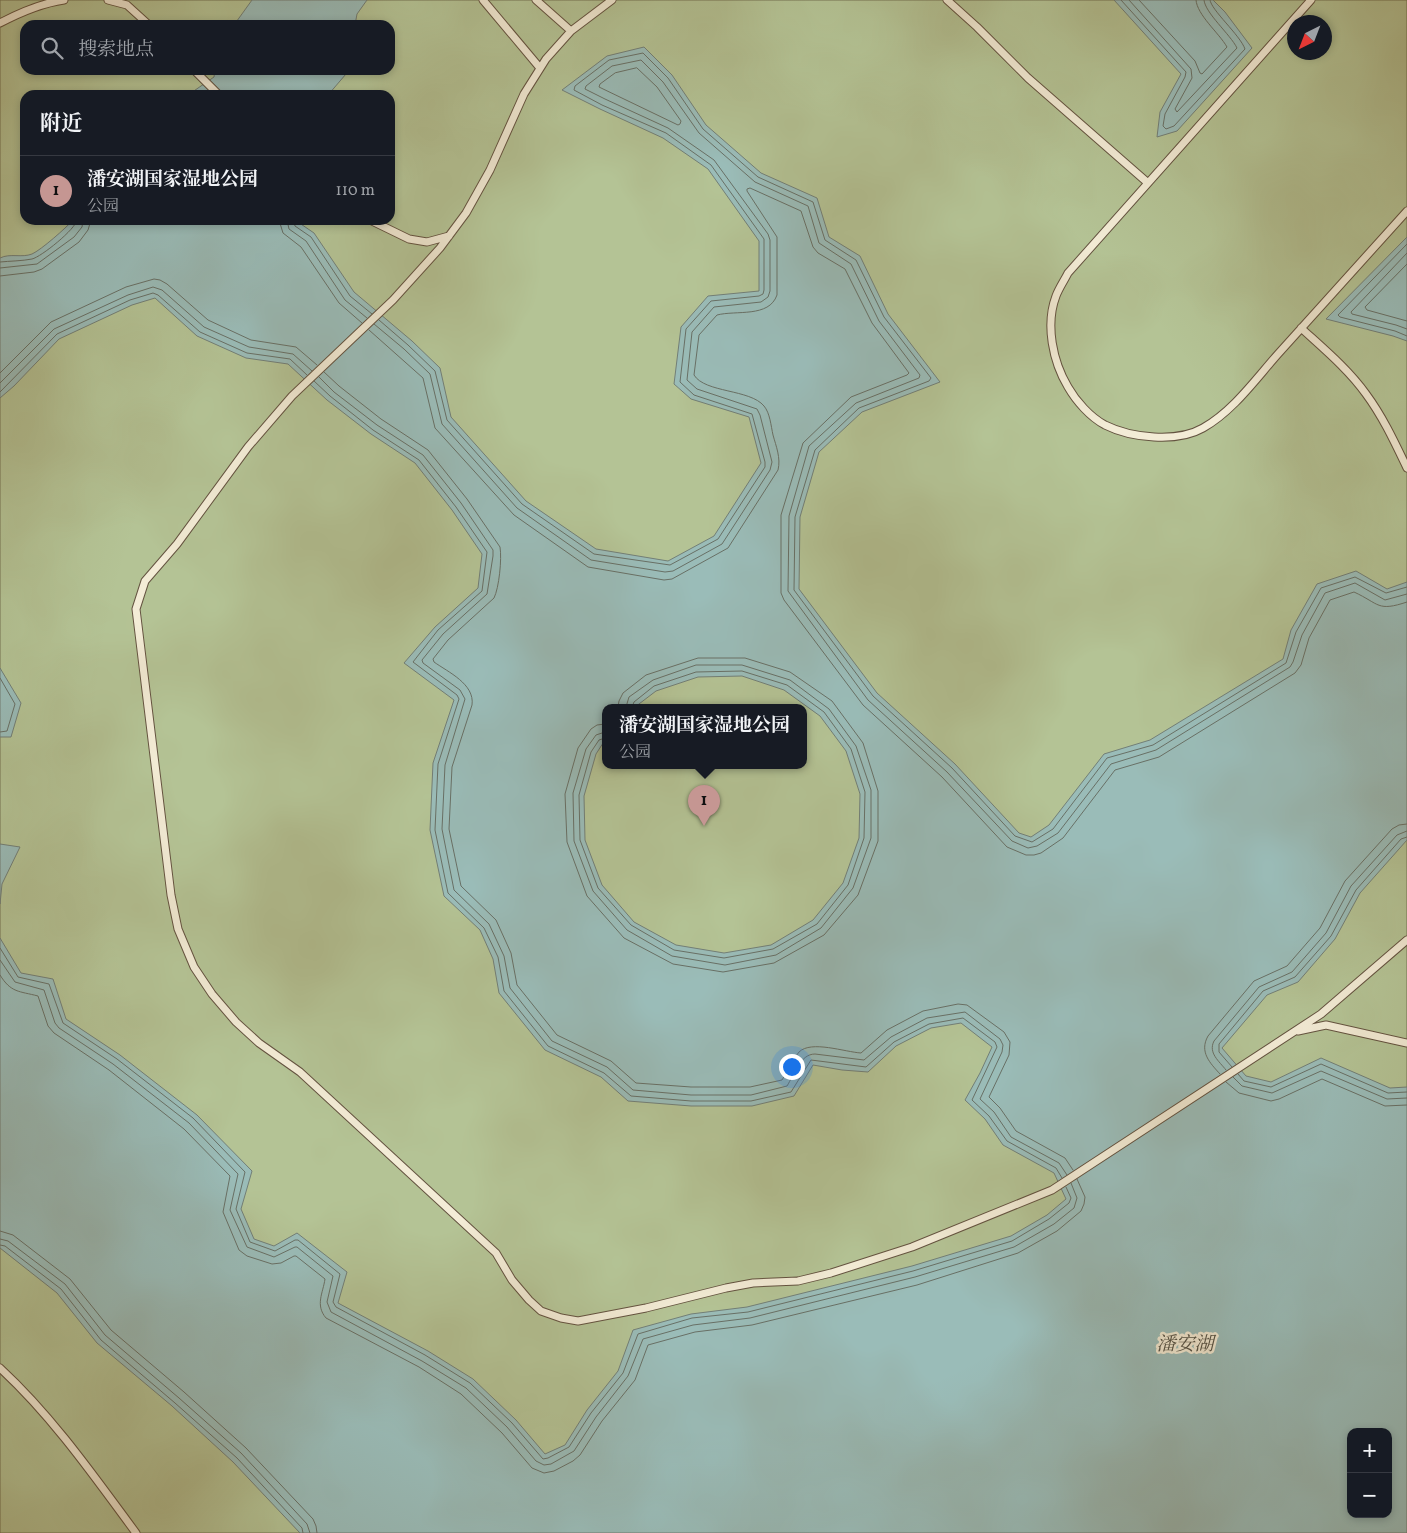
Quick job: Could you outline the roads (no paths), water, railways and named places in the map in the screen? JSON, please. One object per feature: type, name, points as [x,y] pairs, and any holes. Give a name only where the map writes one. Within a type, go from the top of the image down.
[{"type":"lane","points":[[0,23],[26,11],[64,0]]},
{"type":"lane","points":[[108,0],[127,5],[144,20]]},
{"type":"lane","points":[[483,0],[540,68]]},
{"type":"lane","points":[[536,0],[570,31]]},
{"type":"lane","points":[[612,0],[570,31],[540,68],[524,94],[490,170],[466,213],[449,236],[393,300],[292,396],[248,446],[177,544],[145,581],[136,609],[171,895],[178,929],[194,967],[212,994],[236,1022],[259,1043],[300,1072],[496,1253],[512,1280],[541,1311],[561,1318],[578,1321],[646,1308],[726,1288],[754,1283],[798,1281],[831,1273],[912,1248],[1052,1190],[1321,1014],[1407,940]]},
{"type":"lane","points":[[947,0],[1028,78],[1148,183]]},
{"type":"lane","points":[[1311,0],[1068,273],[1056,297],[1052,318],[1052,344],[1057,366],[1068,388],[1084,408],[1104,424],[1130,434],[1153,437],[1181,436],[1202,430],[1220,417],[1407,211]]},
{"type":"lane","points":[[199,75],[215,90]]},
{"type":"lane","points":[[380,225],[409,239],[427,242],[449,236]]},
{"type":"lane","points":[[1302,328],[1343,367],[1366,394],[1382,419],[1407,468]]},
{"type":"lane","points":[[1293,1032],[1326,1025],[1407,1043]]},
{"type":"lane","points":[[0,1368],[17,1384],[63,1438],[136,1533]]},
{"type":"water","points":[[252,0],[367,0],[357,14],[356,20],[238,20]]},
{"type":"water","points":[[1114,0],[1213,0],[1225,12],[1252,48],[1177,131],[1157,137],[1160,112],[1181,74]]},
{"type":"water","name":"潘安湖","points":[[644,47],[672,75],[706,125],[761,173],[817,198],[829,237],[860,256],[888,314],[940,382],[862,412],[819,452],[800,517],[799,589],[877,693],[955,764],[1019,833],[1031,837],[1049,825],[1104,754],[1150,740],[1283,659],[1291,630],[1317,584],[1356,571],[1387,589],[1407,582],[1407,840],[1360,893],[1335,939],[1298,982],[1267,995],[1222,1048],[1246,1076],[1271,1082],[1321,1058],[1390,1088],[1407,1087],[1407,1533],[300,1533],[233,1462],[172,1406],[97,1343],[57,1293],[0,1248],[0,938],[21,973],[53,979],[66,1019],[120,1055],[197,1115],[252,1171],[241,1209],[254,1239],[274,1246],[297,1233],[347,1272],[338,1303],[428,1351],[473,1379],[516,1420],[545,1454],[565,1445],[587,1410],[618,1371],[633,1330],[691,1314],[747,1307],[912,1266],[1011,1236],[1047,1215],[1066,1199],[1054,1173],[1003,1145],[985,1119],[965,1100],[992,1047],[961,1023],[931,1028],[896,1046],[868,1072],[813,1065],[794,1096],[752,1106],[691,1106],[628,1101],[601,1077],[545,1050],[499,993],[493,959],[480,930],[444,896],[430,830],[433,763],[454,700],[404,663],[435,627],[478,588],[482,554],[452,510],[415,463],[371,434],[327,400],[288,364],[246,358],[197,336],[155,298],[132,305],[59,339],[0,398],[0,258],[32,254],[68,225],[302,225],[314,233],[354,292],[412,341],[440,368],[451,417],[526,501],[596,549],[668,561],[714,536],[761,463],[749,417],[691,399],[674,384],[681,327],[708,296],[759,291],[759,241],[708,169],[663,138],[562,90],[607,56]],"holes":[[[742,676],[784,690],[803,704],[807,704],[807,707],[820,716],[846,751],[860,794],[859,838],[843,883],[813,920],[771,945],[724,953],[676,945],[634,922],[602,885],[585,840],[584,796],[596,754],[602,745],[602,704],[639,704],[656,691],[698,677]]]},
{"type":"water","points":[[214,75],[345,75],[332,90],[195,90]]},
{"type":"water","points":[[1407,237],[1407,341],[1326,319]]},
{"type":"water","points":[[0,668],[21,703],[11,737],[0,737]]},
{"type":"water","points":[[0,844],[20,847],[2,884],[0,904]]},
{"type":"place","name":"潘安湖国家湿地公园","points":[[704,826]]}]
